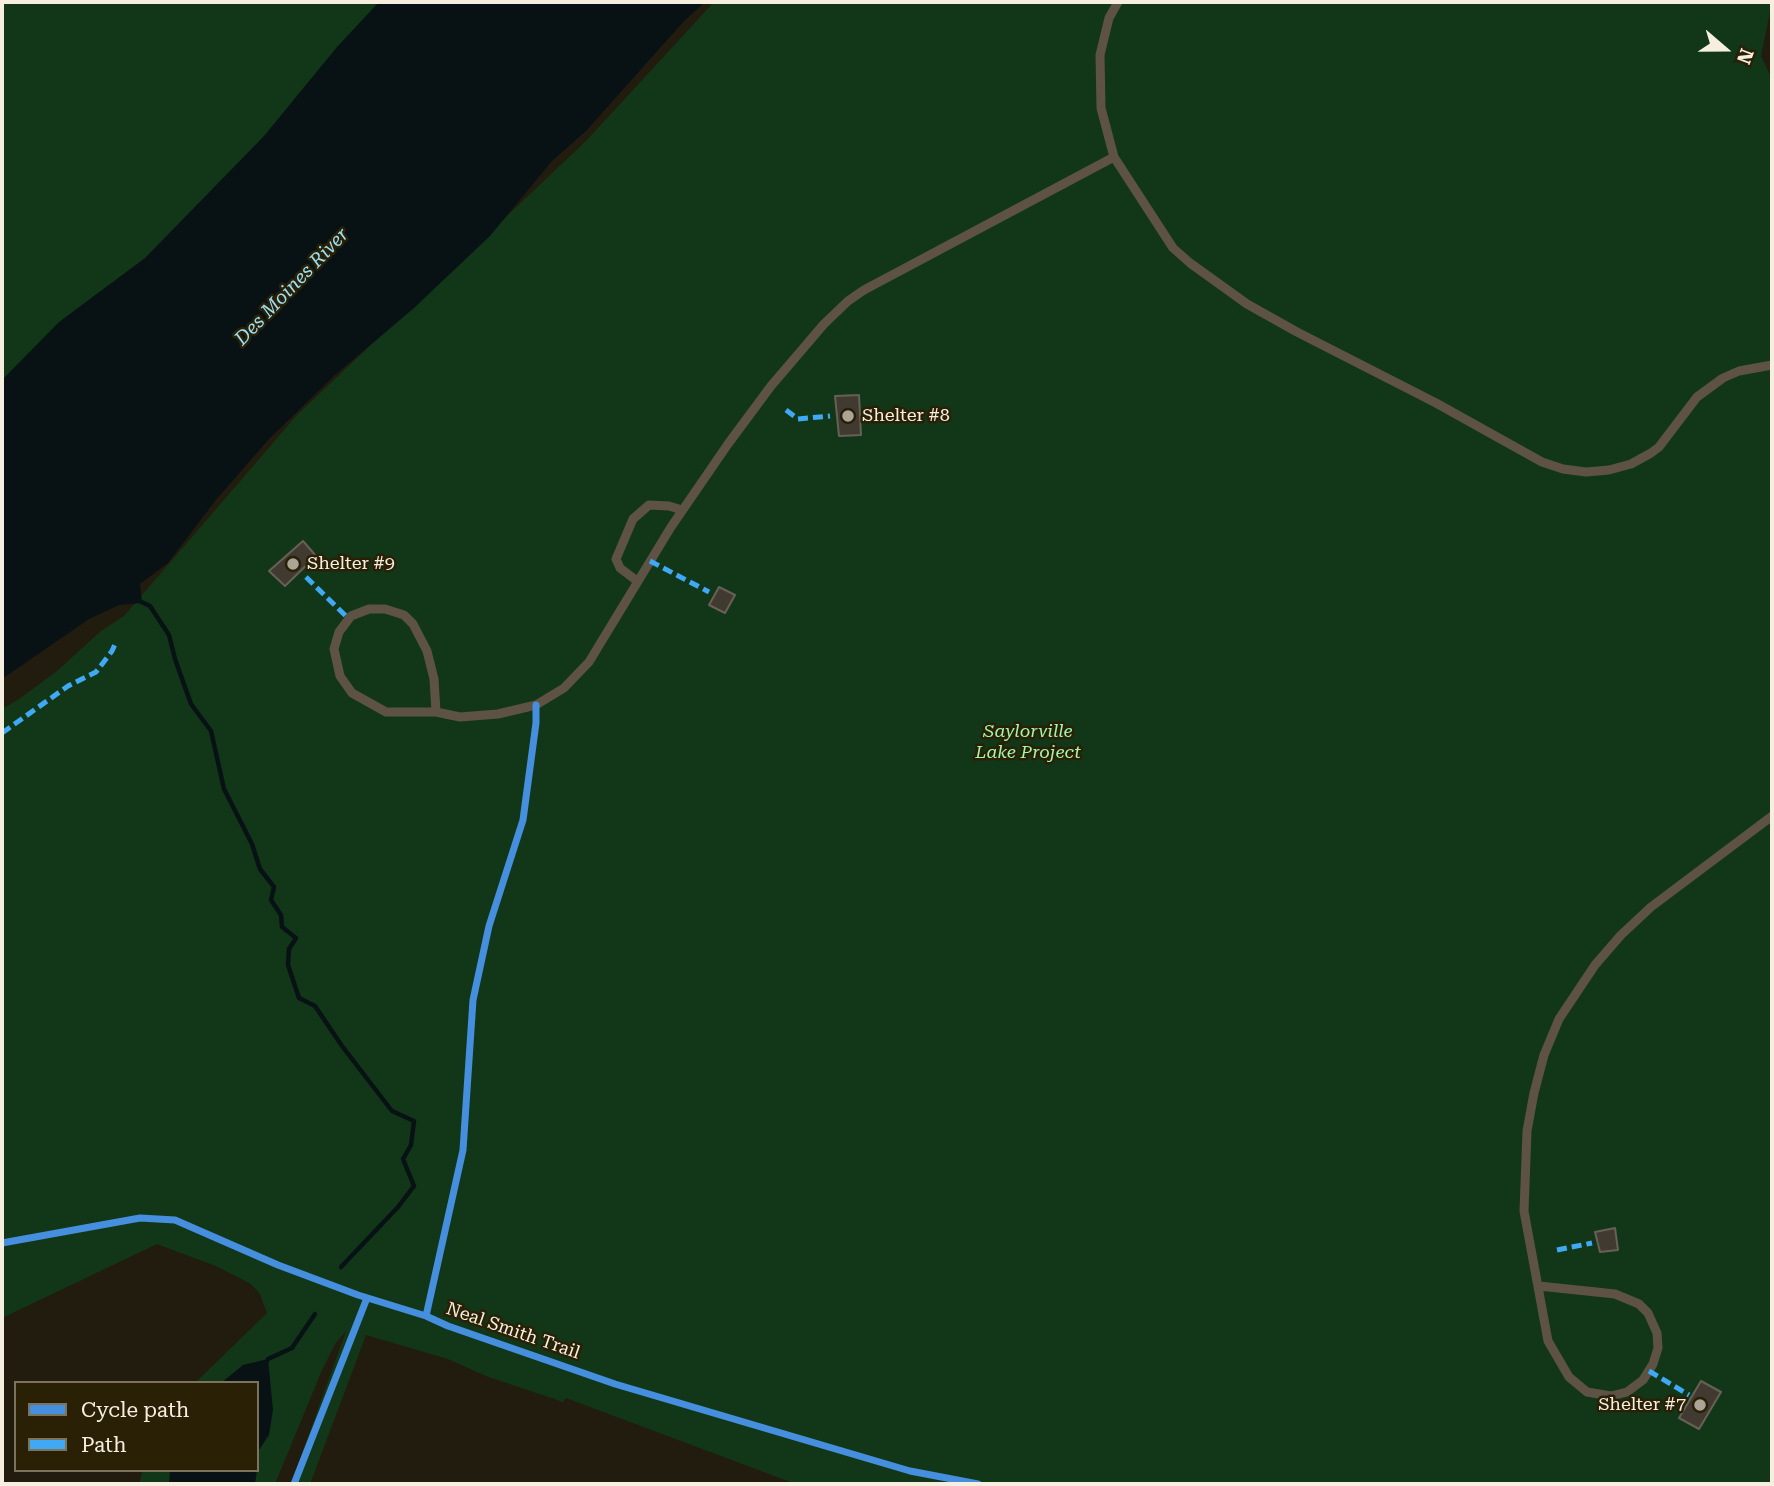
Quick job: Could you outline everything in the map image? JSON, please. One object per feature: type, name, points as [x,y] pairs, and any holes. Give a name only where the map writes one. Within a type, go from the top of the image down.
[{"type":"lane","points":[[1118,2],[1109,18],[1100,55],[1101,108],[1114,157],[1173,248],[1247,304],[1542,462],[1563,469],[1586,472],[1631,464],[1659,447],[1697,397],[1723,378],[1739,371],[1772,365]]},
{"type":"lane","points":[[436,712],[430,661],[413,624],[404,615],[385,609],[369,609],[351,616],[339,632],[334,649],[340,676],[352,693],[386,712],[436,712],[460,717],[498,714],[536,705],[564,688],[589,662],[682,510],[771,386],[848,301],[1114,157]]},
{"type":"lane","points":[[637,581],[620,568],[616,559],[633,519],[649,505],[682,510]]},
{"type":"lane","points":[[1539,1286],[1593,1290],[1615,1294],[1639,1304],[1648,1313],[1657,1333],[1658,1348],[1653,1364],[1643,1380],[1627,1392],[1611,1396],[1587,1392],[1577,1385],[1559,1362],[1548,1341],[1524,1211],[1526,1143],[1534,1093],[1544,1055],[1559,1019],[1595,965],[1621,934],[1651,907],[1772,816]]},
{"type":"green space","points":[[2,2],[383,2],[259,143],[2,412]]},
{"type":"green space","name":"Saylorville Lake Project","points":[[714,2],[1772,2],[1761,56],[1772,79],[1772,1484],[796,1484],[566,1398],[563,1402],[486,1376],[448,1359],[366,1335],[310,1484],[291,1484],[346,1331],[335,1344],[322,1370],[275,1484],[139,1484],[142,1472],[259,1472],[259,1381],[197,1381],[267,1313],[260,1294],[251,1284],[216,1266],[157,1244],[2,1318],[2,709],[57,671],[101,631],[124,616],[297,415],[586,141]]},
{"type":"water","name":"Des Moines River","points":[[379,2],[705,2],[684,21],[586,131],[552,161],[490,236],[414,308],[335,375],[269,439],[215,501],[168,563],[140,584],[142,603],[119,605],[89,619],[2,679],[2,380],[59,322],[145,258],[264,136],[337,47]]},
{"type":"water","points":[[268,1359],[273,1410],[269,1435],[259,1450],[259,1381],[223,1381],[243,1365]]},
{"type":"water","points":[[170,1472],[257,1472],[255,1484],[169,1484]]},
{"type":"building","name":"Shelter #8","points":[[859,395],[861,435],[839,436],[835,396]]},
{"type":"building","name":"Shelter #9","points":[[303,541],[316,556],[285,586],[269,571]]},
{"type":"building","points":[[719,587],[735,595],[725,613],[709,605]]},
{"type":"building","points":[[1615,1228],[1618,1250],[1600,1252],[1595,1232]]},
{"type":"building","name":"Shelter #7","points":[[1701,1381],[1721,1392],[1699,1429],[1679,1418]]},
{"type":"waterway","points":[[137,600],[150,606],[169,635],[191,704],[211,731],[224,789],[252,844],[260,869],[274,887],[271,900],[281,915],[282,927],[296,938],[289,949],[288,965],[299,998],[315,1006],[392,1111],[414,1121],[411,1145],[403,1159],[414,1186],[398,1207],[341,1267]]},
{"type":"waterway","points":[[266,1363],[268,1359],[292,1348],[315,1314]]},
{"type":"marked path","points":[[786,410],[798,419],[830,416]]},
{"type":"marked path","points":[[650,561],[709,592]]},
{"type":"marked path","points":[[306,577],[349,619]]},
{"type":"marked path","points":[[2,733],[68,686],[96,672],[116,642]]},
{"type":"marked path","points":[[1557,1250],[1592,1243]]},
{"type":"marked path","points":[[1649,1371],[1689,1395]]},
{"type":"cycle path","points":[[426,1316],[463,1150],[473,1000],[489,926],[523,820],[536,705]]},
{"type":"cycle path","name":"Neal Smith Trail","points":[[2,1243],[140,1218],[175,1220],[278,1265],[358,1295],[426,1316],[615,1384],[910,1471],[978,1484]]},
{"type":"cycle path","points":[[294,1484],[367,1298]]},
{"type":"place","name":"Shelter #8","points":[[848,416]]},
{"type":"place","name":"Shelter #9","points":[[293,564]]},
{"type":"place","name":"Shelter #7","points":[[1700,1405]]}]
